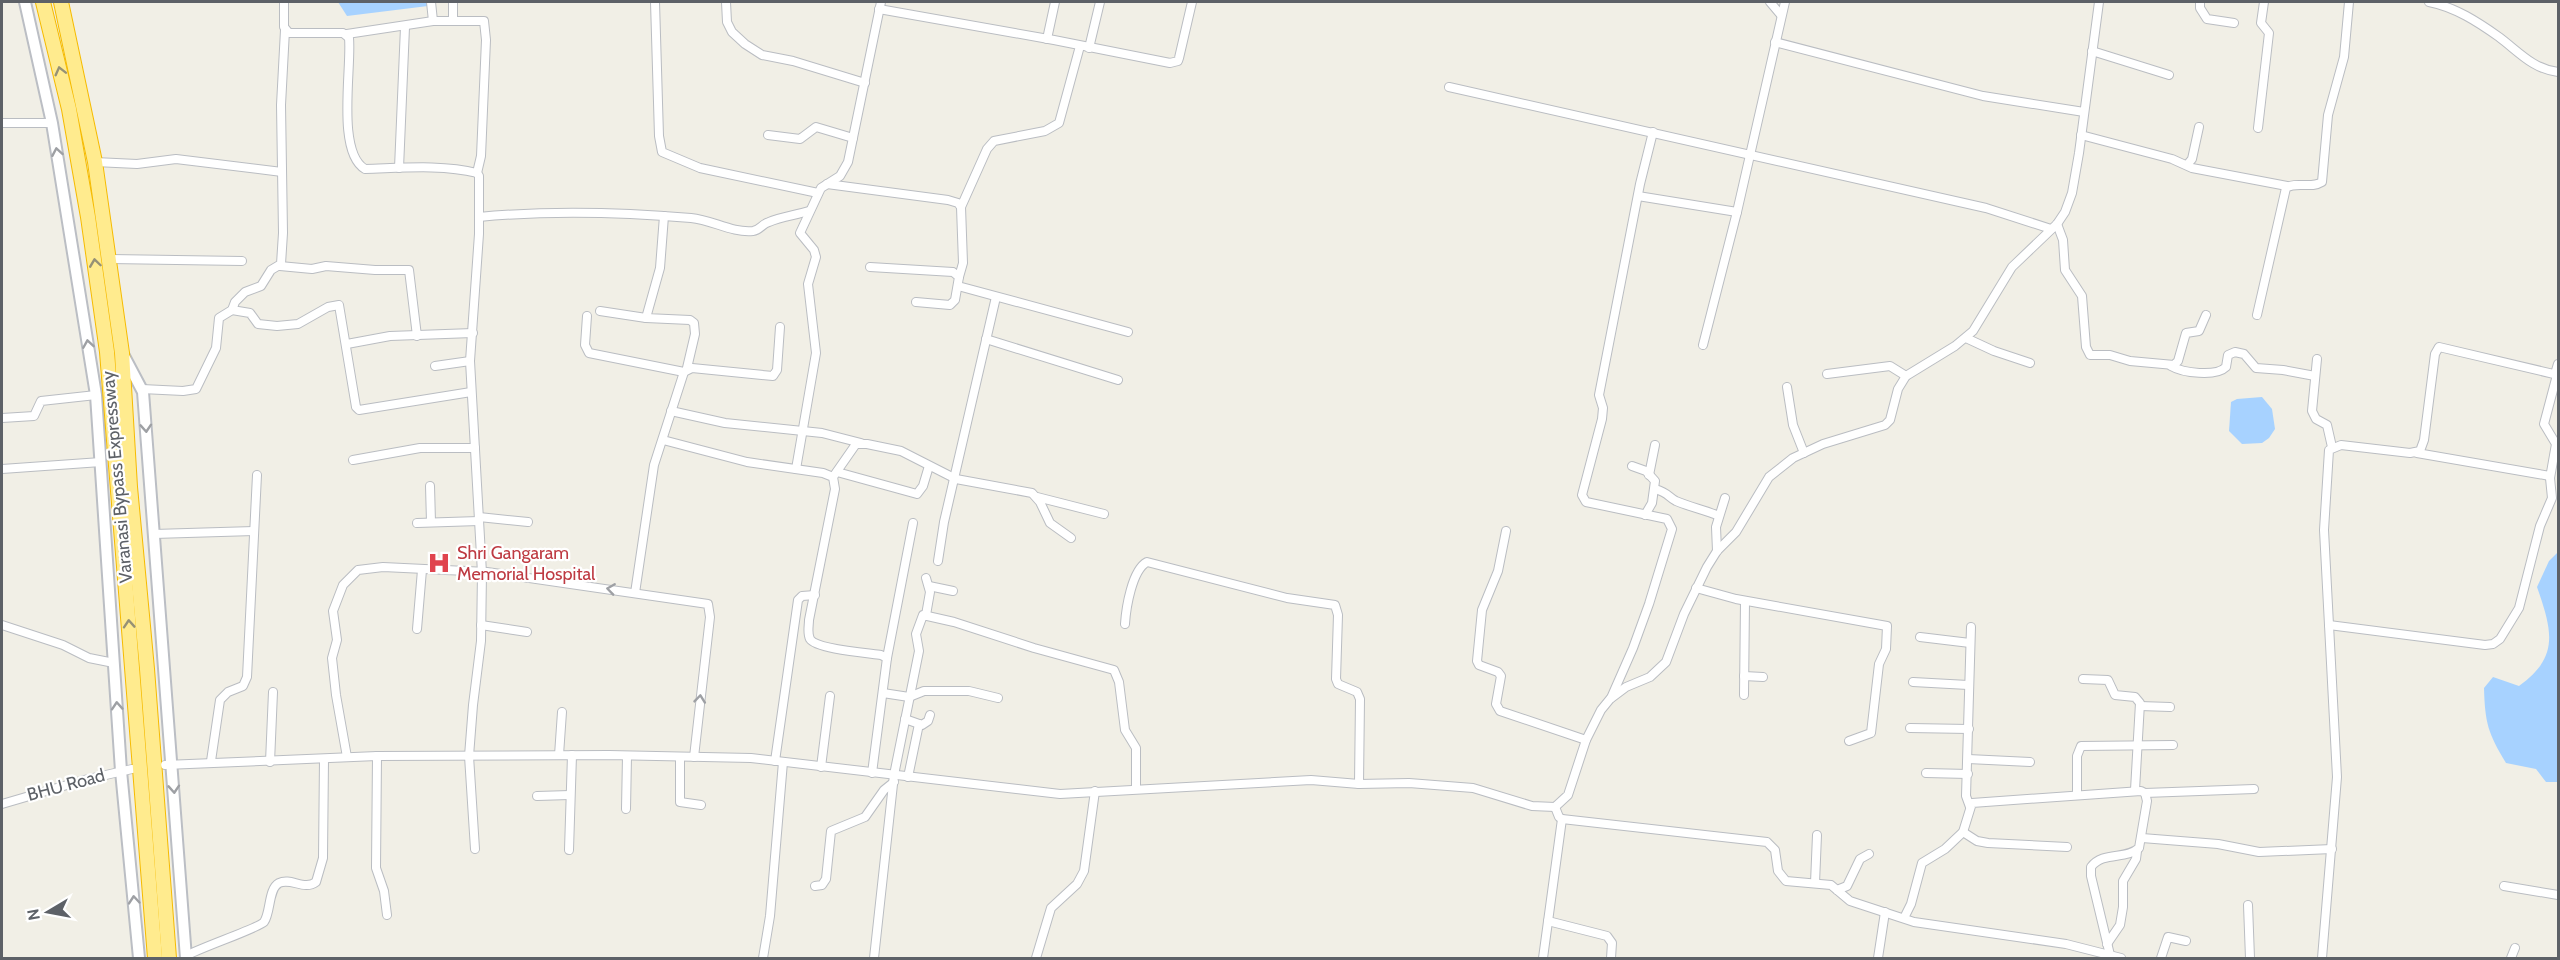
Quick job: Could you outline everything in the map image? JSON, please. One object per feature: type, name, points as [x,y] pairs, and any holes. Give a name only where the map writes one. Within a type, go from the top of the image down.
[{"type":"highway","name":"Varanasi Bypass Expressway","points":[[43,2],[69,109],[88,217],[107,352],[154,958]]},
{"type":"highway","name":"Varanasi Bypass Expressway","points":[[61,2],[95,162],[122,353],[130,487],[147,669],[169,958]]},
{"type":"street","points":[[25,2],[52,123],[96,395],[114,663],[127,770],[139,958]]},
{"type":"street","points":[[280,266],[283,233],[280,105],[285,30],[284,2]]},
{"type":"street","points":[[431,2],[433,21]]},
{"type":"street","points":[[453,2],[453,21]]},
{"type":"street","points":[[656,2],[659,136],[662,152],[700,168],[818,193]]},
{"type":"street","points":[[726,2],[727,22],[732,32],[762,55],[793,61],[865,83]]},
{"type":"street","points":[[1047,39],[1054,2]]},
{"type":"street","points":[[1089,48],[1100,2]]},
{"type":"street","points":[[796,469],[816,353],[808,284],[816,257],[814,250],[800,233],[818,193],[840,176],[845,169],[854,138],[880,5],[1089,48],[1175,63],[1179,58],[1192,2]]},
{"type":"street","points":[[1770,2],[1781,15]]},
{"type":"street","points":[[1703,345],[1737,212],[1774,42],[1785,2]]},
{"type":"street","points":[[168,764],[211,761],[270,762],[377,756],[572,755],[751,758],[872,773],[894,779],[908,777],[1060,794],[1311,780],[1359,784],[1410,783],[1473,788],[1532,806],[1555,807],[1568,795],[1586,740],[1601,710],[1610,699],[1626,687],[1650,677],[1666,662],[1696,588],[1717,551],[1736,532],[1769,477],[1804,453],[1823,444],[1885,425],[1890,420],[1898,389],[1906,376],[1966,338],[1980,321],[2012,267],[2065,212],[2072,193],[2099,2]]},
{"type":"street","points":[[2200,2],[2200,8],[2207,19],[2234,23]]},
{"type":"street","points":[[2258,128],[2269,33],[2261,22],[2264,2]]},
{"type":"street","points":[[2081,135],[2138,149],[2187,165],[2287,186],[2314,186],[2322,182],[2328,115],[2344,57],[2349,2]]},
{"type":"street","points":[[2429,2],[2470,17],[2529,62],[2546,71],[2559,72]]},
{"type":"street","points":[[285,30],[293,34],[347,34],[433,21],[481,20],[486,24],[481,156],[477,173],[479,217],[471,361],[482,573],[481,625],[469,756],[475,849]]},
{"type":"street","points":[[399,168],[405,27]]},
{"type":"street","points":[[347,34],[349,43],[346,103],[352,147],[359,163],[365,169],[399,168],[477,173]]},
{"type":"street","points":[[1774,42],[1983,96],[2084,112]]},
{"type":"street","points":[[916,302],[950,305],[956,300],[963,258],[961,207],[987,149],[994,141],[1045,131],[1059,123],[1080,46]]},
{"type":"street","points":[[2092,51],[2169,75]]},
{"type":"street","points":[[1449,87],[1986,208],[2054,226],[2063,240],[2065,270],[2082,296],[2088,353],[2171,366],[2195,373],[2221,371],[2226,368],[2228,355],[2235,352],[2244,354],[2256,368],[2315,376]]},
{"type":"street","points":[[2,123],[52,123]]},
{"type":"street","points":[[768,135],[796,140],[816,127],[854,138]]},
{"type":"street","points":[[2187,165],[2192,159],[2199,127]]},
{"type":"street","points":[[1610,699],[1645,615],[1672,529],[1667,519],[1586,502],[1582,495],[1602,419],[1603,408],[1599,395],[1638,196],[1653,132]]},
{"type":"street","points":[[95,162],[137,164],[176,159],[282,172]]},
{"type":"street","points":[[827,184],[948,200],[958,203],[961,207]]},
{"type":"street","points":[[2257,315],[2287,186]]},
{"type":"street","points":[[1638,196],[1737,212]]},
{"type":"street","points":[[479,217],[547,212],[609,212],[712,221],[729,230],[754,231],[769,221],[809,211]]},
{"type":"street","points":[[646,318],[660,268],[664,216]]},
{"type":"street","points":[[110,259],[242,261]]},
{"type":"street","points":[[142,389],[183,391],[196,389],[216,348],[219,318],[232,310],[237,299],[245,292],[261,286],[271,270],[280,266],[312,269],[326,266],[409,270],[417,336]]},
{"type":"street","points":[[870,267],[952,272],[959,277]]},
{"type":"street","points":[[958,286],[1128,332]]},
{"type":"street","points":[[938,561],[944,522],[956,479],[996,297]]},
{"type":"street","points":[[232,310],[250,313],[258,324],[267,327],[298,324],[328,307],[339,305],[356,407],[359,410],[471,392]]},
{"type":"street","points":[[600,311],[646,318],[690,320],[694,323],[695,334],[686,370],[671,411],[649,491],[635,593]]},
{"type":"street","points":[[2171,366],[2178,361],[2186,333],[2199,331],[2206,315]]},
{"type":"street","points":[[587,316],[585,345],[590,353],[686,370],[773,376],[777,370],[780,327]]},
{"type":"street","points":[[347,344],[390,336],[473,333]]},
{"type":"street","points":[[1966,338],[1994,351],[2030,363]]},
{"type":"street","points":[[986,339],[1118,380]]},
{"type":"street","points":[[2417,453],[2423,445],[2437,348],[2445,347],[2557,375]]},
{"type":"street","points":[[122,353],[142,389],[154,534],[168,764],[186,957],[205,946],[259,926],[268,914],[274,888],[278,884],[285,882],[308,886],[316,882],[323,858],[324,759]]},
{"type":"street","points":[[2317,359],[2312,411],[2316,419],[2327,425],[2332,447],[2328,456],[2324,509],[2328,625],[2337,750],[2332,849],[2322,958]]},
{"type":"street","points":[[435,366],[471,361]]},
{"type":"street","points":[[2328,625],[2379,630],[2457,643],[2493,644],[2500,639],[2519,608],[2540,525],[2554,503],[2550,476],[2556,444],[2544,424],[2559,364]]},
{"type":"street","points":[[1827,374],[1890,366],[1906,376]]},
{"type":"street","points":[[1786,387],[1793,425],[1804,453]]},
{"type":"street","points":[[2,418],[34,416],[41,401],[96,395]]},
{"type":"street","points":[[671,411],[725,423],[803,431],[901,451],[956,479],[1026,491],[1037,497],[1104,514]]},
{"type":"street","points":[[663,440],[747,462],[835,475],[917,494],[923,486],[929,466]]},
{"type":"street","points":[[861,443],[853,448],[835,475],[835,489],[808,629],[812,641],[821,646],[881,655],[887,658]]},
{"type":"street","points":[[1649,475],[1655,445]]},
{"type":"street","points":[[2332,447],[2342,445],[2417,453],[2550,476]]},
{"type":"street","points":[[353,460],[420,448],[475,448]]},
{"type":"street","points":[[2,469],[101,462]]},
{"type":"street","points":[[1632,466],[1655,481],[1650,507],[1645,515]]},
{"type":"street","points":[[211,761],[220,700],[228,692],[243,686],[247,677],[257,475]]},
{"type":"street","points":[[430,486],[431,522]]},
{"type":"street","points":[[1655,489],[1667,492],[1675,501],[1700,507],[1719,516]]},
{"type":"street","points":[[1037,497],[1050,523],[1071,538]]},
{"type":"street","points":[[1717,551],[1716,527],[1725,498]]},
{"type":"street","points":[[417,523],[479,519],[528,522]]},
{"type":"street","points":[[872,773],[887,658],[913,523]]},
{"type":"street","points":[[154,534],[254,531]]},
{"type":"street","points":[[1506,531],[1498,571],[1482,609],[1479,665],[1498,672],[1501,676],[1496,704],[1500,711],[1586,740]]},
{"type":"street","points":[[1125,624],[1128,598],[1140,568],[1147,562],[1287,598],[1335,605],[1338,615],[1336,679],[1338,684],[1358,692],[1360,699],[1359,784]]},
{"type":"street","points":[[348,758],[336,695],[332,658],[338,640],[333,610],[336,599],[348,578],[358,570],[383,567],[482,573],[708,604],[711,610],[694,757]]},
{"type":"street","points":[[417,629],[422,570]]},
{"type":"street","points":[[926,615],[928,582],[953,591]]},
{"type":"street","points":[[1696,588],[1745,601],[1887,626],[1886,649],[1879,664],[1871,734],[1849,741]]},
{"type":"street","points":[[763,958],[770,916],[779,762],[798,600],[802,596],[815,596]]},
{"type":"street","points":[[1744,695],[1745,601]]},
{"type":"street","points":[[874,958],[894,779],[919,651],[916,634],[920,618],[926,615],[1114,670],[1119,682],[1125,729],[1136,748],[1136,789]]},
{"type":"street","points":[[2,625],[63,645],[89,658],[114,663]]},
{"type":"street","points":[[481,625],[528,632]]},
{"type":"street","points":[[1970,807],[1966,796],[1971,627]]},
{"type":"street","points":[[1920,637],[1970,643]]},
{"type":"street","points":[[1744,676],[1763,677]]},
{"type":"street","points":[[2083,679],[2108,680],[2115,695],[2138,699],[2140,706],[2135,790]]},
{"type":"street","points":[[1913,682],[1968,685]]},
{"type":"street","points":[[883,693],[909,697],[932,690],[969,691],[998,698]]},
{"type":"street","points":[[270,762],[273,692]]},
{"type":"street","points":[[820,766],[830,696]]},
{"type":"street","points":[[2140,706],[2170,707]]},
{"type":"street","points":[[559,755],[562,712]]},
{"type":"street","points":[[905,719],[926,724],[930,715]]},
{"type":"street","points":[[908,777],[919,724]]},
{"type":"street","points":[[1910,728],[1969,729]]},
{"type":"street","points":[[2077,795],[2077,756],[2080,747],[2173,745]]},
{"type":"street","points":[[569,850],[572,755]]},
{"type":"street","points":[[377,756],[376,874],[384,891],[387,915]]},
{"type":"street","points":[[626,809],[627,756]]},
{"type":"street","points":[[680,757],[680,802],[701,805]]},
{"type":"street","points":[[1968,759],[2030,762]]},
{"type":"street","name":"BHU Road","points":[[2,804],[127,770]]},
{"type":"street","points":[[1926,773],[1968,774]]},
{"type":"street","points":[[815,886],[822,885],[826,879],[831,831],[865,817],[894,779]]},
{"type":"street","points":[[1904,918],[1911,904],[1922,862],[1945,849],[1963,832],[1972,803],[2135,790],[2145,793],[2254,789]]},
{"type":"street","points":[[1036,958],[1051,908],[1077,884],[1084,871],[1095,791]]},
{"type":"street","points":[[2108,944],[2120,925],[2123,881],[2136,859],[2142,838],[2147,801],[2145,793]]},
{"type":"street","points":[[537,796],[570,795]]},
{"type":"street","points":[[1555,807],[1556,813],[1562,819],[1767,842],[1776,850],[1778,871],[1783,878],[1831,885],[1850,901],[1904,918],[1944,927],[2066,944],[2121,958]]},
{"type":"street","points":[[1543,958],[1562,819]]},
{"type":"street","points":[[1963,832],[1977,841],[1988,843],[2067,847]]},
{"type":"street","points":[[1815,883],[1817,835]]},
{"type":"street","points":[[2142,838],[2218,844],[2259,852],[2332,849]]},
{"type":"street","points":[[2110,955],[2091,876],[2091,867],[2093,863],[2105,858],[2137,851]]},
{"type":"street","points":[[1837,890],[1847,886],[1860,859],[1869,854]]},
{"type":"street","points":[[2504,886],[2559,895]]},
{"type":"street","points":[[2248,905],[2250,958]]},
{"type":"street","points":[[1878,958],[1885,912]]},
{"type":"street","points":[[1548,921],[1607,936],[1612,944],[1611,958]]},
{"type":"street","points":[[2161,958],[2168,937],[2186,941]]},
{"type":"street","points":[[2511,958],[2515,948]]},
{"type":"water","points":[[338,2],[428,2],[428,6],[347,16]]},
{"type":"water","points":[[2262,397],[2272,409],[2275,429],[2262,443],[2242,444],[2229,431],[2231,402],[2237,399]]},
{"type":"water","points":[[2558,552],[2558,782],[2546,782],[2536,769],[2506,763],[2495,744],[2489,727],[2485,710],[2484,688],[2493,677],[2519,686],[2532,675],[2547,653],[2549,630],[2537,587],[2549,561]]},
{"type":"place","name":"Shri Gangaram Memorial Hospital","points":[[439,563]]}]
